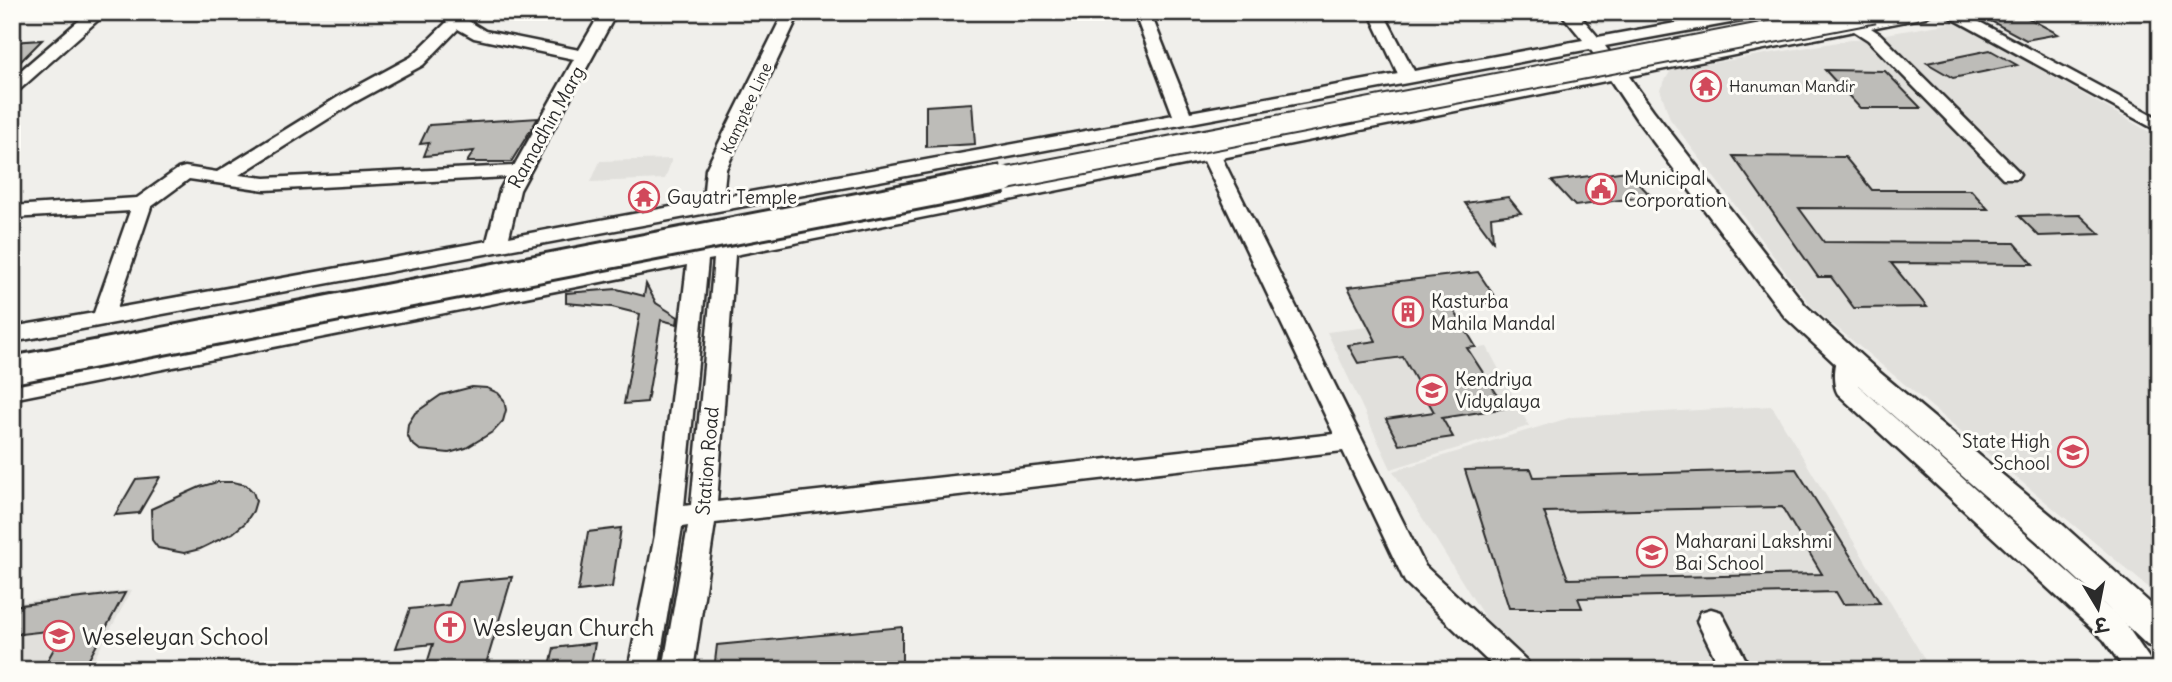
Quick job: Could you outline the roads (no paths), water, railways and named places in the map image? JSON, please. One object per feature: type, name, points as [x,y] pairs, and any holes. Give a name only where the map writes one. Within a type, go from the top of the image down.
[{"type":"main road","points":[[12,354],[1815,12]]},
{"type":"main road","points":[[12,370],[1866,20]]},
{"type":"main road","points":[[1616,72],[1653,126],[1795,311],[1857,369],[2052,535],[2160,634]]},
{"type":"street","points":[[12,87],[99,12]]},
{"type":"street","name":"Ramadhin Marg","points":[[496,246],[510,190],[609,12]]},
{"type":"street","name":"Kamptee Line","points":[[712,207],[716,169],[792,12]]},
{"type":"street","points":[[1142,12],[1183,117]]},
{"type":"street","points":[[1568,12],[1616,72]]},
{"type":"street","points":[[12,335],[1763,12]]},
{"type":"street","points":[[12,391],[725,251],[1866,20],[1926,12]]},
{"type":"street","points":[[1949,12],[2160,127]]},
{"type":"street","points":[[1375,13],[1408,76]]},
{"type":"street","points":[[220,178],[349,98],[417,61],[450,16],[480,34],[584,56]]},
{"type":"street","points":[[1866,20],[1874,37],[2010,174]]},
{"type":"street","points":[[1210,153],[1415,574],[1517,670]]},
{"type":"street","points":[[12,212],[142,204],[185,173],[265,184],[520,172]]},
{"type":"street","points":[[103,318],[142,204]]},
{"type":"street","name":"Station Road","points":[[678,670],[703,515],[725,251]]},
{"type":"street","name":"Station Road","points":[[643,670],[670,518],[698,256]]},
{"type":"street","points":[[1857,369],[1846,388],[2115,631],[2142,670]]},
{"type":"street","points":[[670,518],[1350,441]]},
{"type":"street","points":[[1711,621],[1736,670]]},
{"type":"place","name":"Hanuman Mandir","points":[[1706,86]]},
{"type":"place","name":"Municipal Corporation","points":[[1601,189]]},
{"type":"place","name":"Gayatri Temple","points":[[644,197]]},
{"type":"place","name":"Kasturba Mahila Mandal","points":[[1408,312]]},
{"type":"place","name":"Kendriya Vidyalaya","points":[[1432,390]]},
{"type":"place","name":"State High School","points":[[2073,452]]},
{"type":"place","name":"Maharani Lakshmi Bai School","points":[[1652,552]]},
{"type":"place","name":"Wesleyan Church","points":[[450,627]]},
{"type":"place","name":"Weseleyan School","points":[[59,636]]}]
